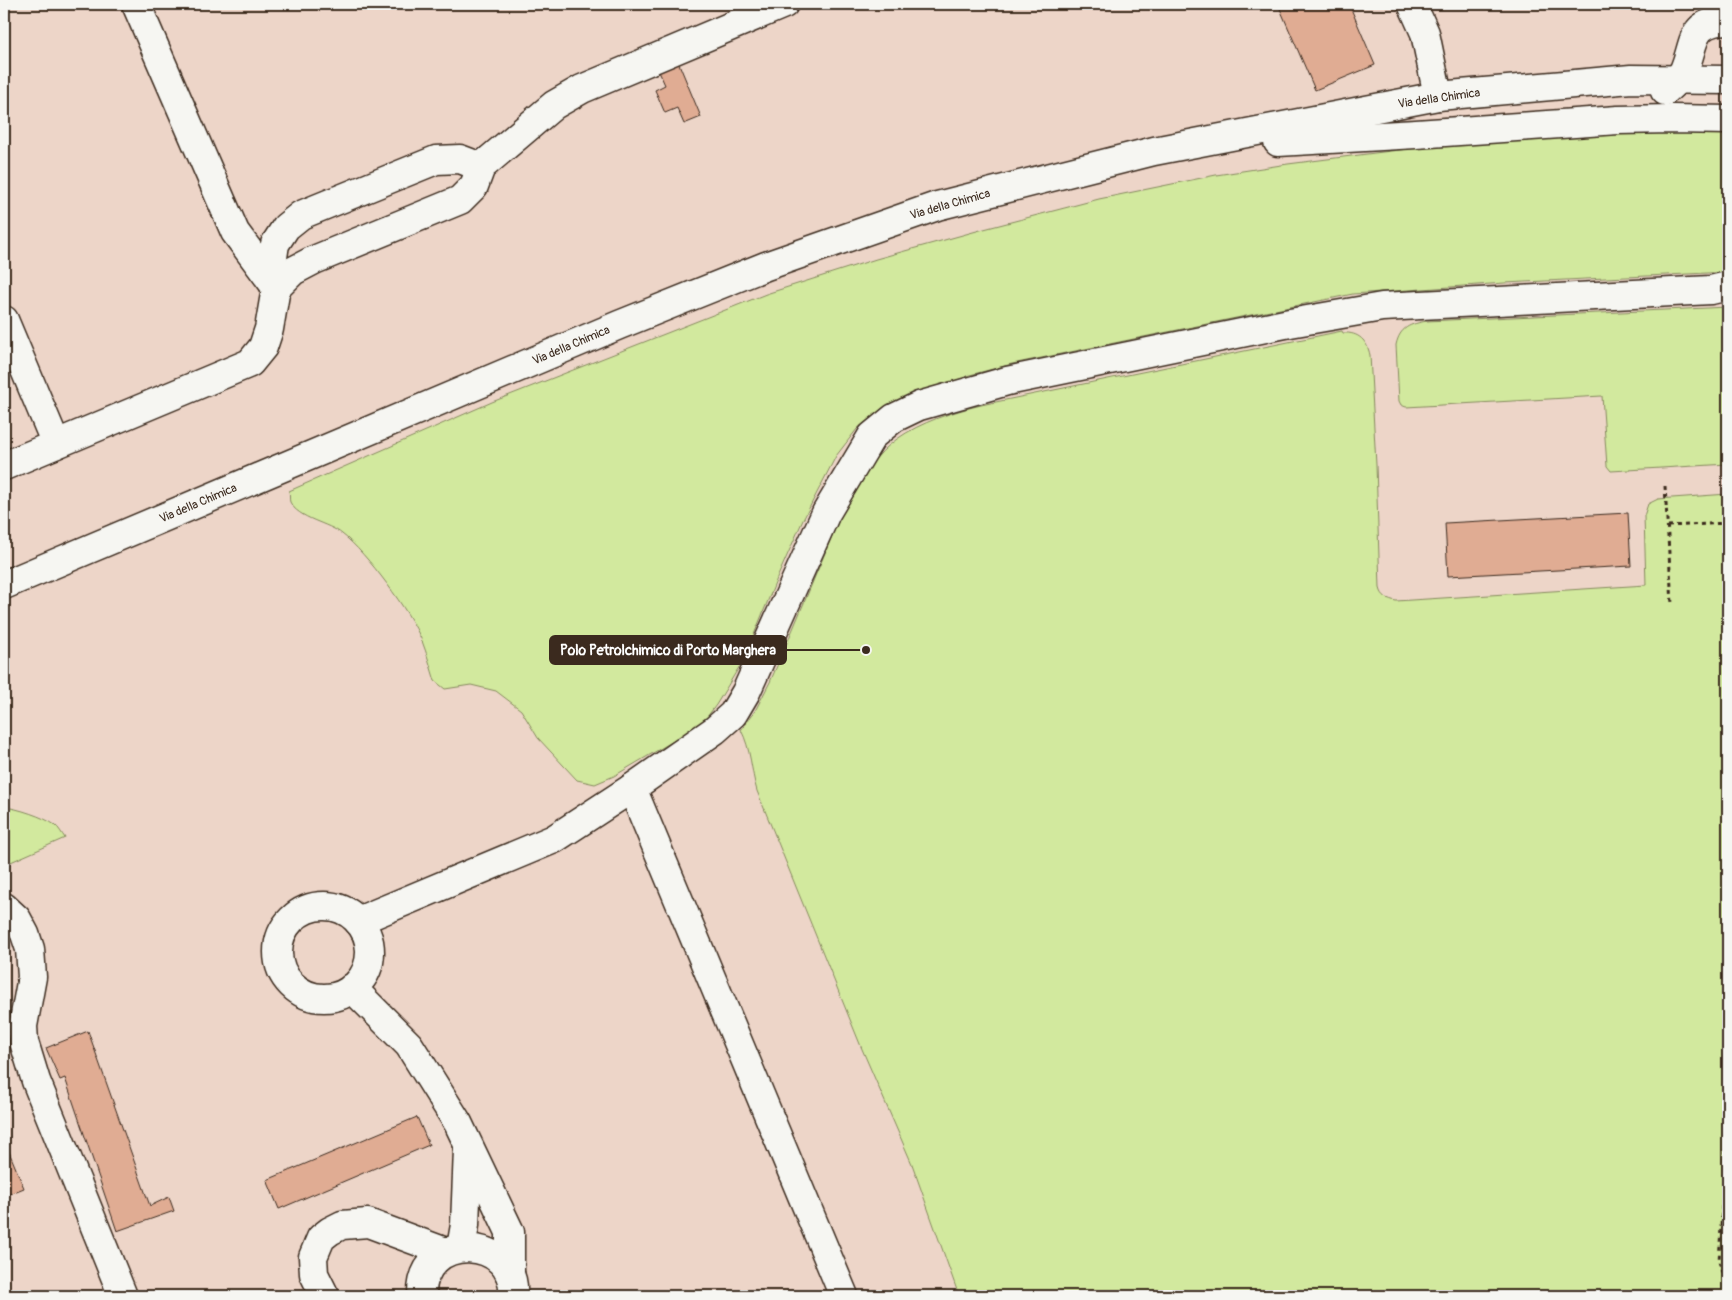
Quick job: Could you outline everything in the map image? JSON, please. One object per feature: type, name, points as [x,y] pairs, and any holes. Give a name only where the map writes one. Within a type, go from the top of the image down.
[{"type":"lane","points":[[136,4],[236,232],[276,288]]},
{"type":"lane","points":[[276,288],[292,271],[314,260],[460,200],[474,186],[481,167],[554,105],[582,89],[784,4]]},
{"type":"lane","points":[[1412,4],[1424,33],[1438,96]]},
{"type":"lane","points":[[1306,140],[1428,117],[1542,104],[1662,94],[1683,72],[1697,32],[1713,20],[1728,20]]},
{"type":"lane","name":"Via della Chimica","points":[[4,585],[619,325],[766,266],[937,206],[1154,152],[1438,96],[1631,79],[1728,80]]},
{"type":"lane","name":"Via della Chimica","points":[[1154,152],[1306,140],[1618,120],[1728,120]]},
{"type":"lane","points":[[4,466],[250,363],[263,346],[269,329],[276,288],[272,264],[274,244],[286,227],[301,215],[436,160],[460,159],[481,167]]},
{"type":"lane","points":[[358,921],[554,839],[632,788],[715,730],[733,714],[746,692],[826,513],[872,436],[894,418],[919,406],[1007,381],[1290,323],[1382,307],[1723,289]]},
{"type":"lane","points":[[4,320],[56,444]]},
{"type":"lane","points":[[632,788],[844,1296]]},
{"type":"lane","points":[[317,906],[332,906],[346,912],[358,921],[366,934],[370,949],[369,964],[362,978],[352,988],[340,995],[328,998],[314,997],[291,985],[283,974],[278,962],[278,946],[282,932],[291,920],[303,911],[317,906]]},
{"type":"lane","points":[[4,907],[17,919],[30,949],[32,977],[23,1026],[24,1042],[36,1081],[123,1296]]},
{"type":"lane","points":[[352,988],[409,1045],[458,1123],[510,1232],[514,1290]]},
{"type":"lane","points":[[417,1293],[434,1261],[454,1250],[465,1225],[468,1145]]},
{"type":"lane","points":[[325,1296],[314,1274],[313,1257],[320,1238],[342,1225],[368,1223],[454,1250],[476,1248],[490,1253],[502,1263],[514,1290]]},
{"type":"path","points":[[1665,486],[1672,604]]},
{"type":"path","points":[[1668,526],[1728,523]]},
{"type":"path","points":[[1728,1102],[1719,1262],[1728,1284]]},
{"type":"shaded area","points":[[4,4],[1728,4],[1728,1296],[4,1296]]},
{"type":"green space","points":[[1728,129],[1728,272],[1505,283],[1353,294],[1012,364],[966,376],[963,379],[905,400],[902,399],[883,408],[857,429],[836,456],[803,520],[744,659],[707,717],[692,730],[614,776],[595,784],[577,780],[538,738],[521,710],[496,691],[471,685],[445,689],[435,681],[424,646],[416,629],[398,599],[375,569],[342,534],[300,513],[290,501],[289,491],[492,402],[766,294],[876,259],[1099,199],[1216,175],[1454,143],[1602,131]]},
{"type":"green space","points":[[1728,307],[1728,464],[1611,471],[1607,466],[1602,396],[1406,407],[1401,405],[1399,401],[1396,345],[1403,330],[1416,323]]},
{"type":"green space","points":[[1342,331],[1343,333],[1354,334],[1361,338],[1367,346],[1370,355],[1380,588],[1382,594],[1388,598],[1396,601],[1646,585],[1644,516],[1648,504],[1658,499],[1728,494],[1728,1296],[959,1296],[912,1164],[862,1049],[757,791],[747,745],[741,730],[755,711],[770,682],[848,501],[869,466],[897,439],[937,418],[981,405]]},
{"type":"green space","points":[[4,807],[30,813],[50,822],[58,828],[65,838],[4,865]]},
{"type":"building","points":[[1278,4],[1349,4],[1375,65],[1315,90]]},
{"type":"building","points":[[677,59],[701,117],[684,124],[677,108],[665,113],[655,90],[665,85],[657,67]]},
{"type":"building","points":[[1628,513],[1631,566],[1448,576],[1445,523]]},
{"type":"building","points":[[88,1031],[150,1206],[169,1197],[174,1211],[117,1231],[65,1078],[60,1080],[46,1048]]},
{"type":"building","points":[[417,1117],[429,1145],[279,1209],[267,1180]]},
{"type":"building","points":[[7,1147],[24,1188],[4,1196],[4,1148]]},
{"type":"place","name":"Polo Petrolchimico di Porto Marghera","points":[[866,650]]}]
